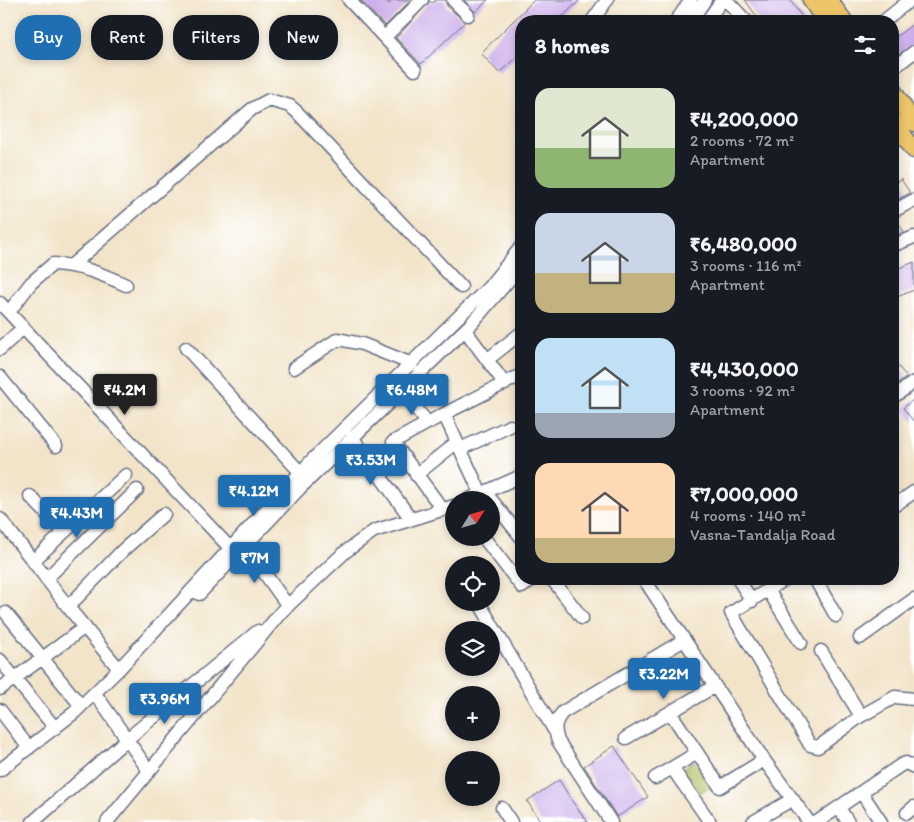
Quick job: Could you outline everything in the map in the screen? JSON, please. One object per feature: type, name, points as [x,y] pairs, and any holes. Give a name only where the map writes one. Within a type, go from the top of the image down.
[{"type":"main road","points":[[811,0],[821,15]]},
{"type":"main road","points":[[829,0],[840,15]]},
{"type":"main road","points":[[899,100],[914,123]]},
{"type":"main road","points":[[899,129],[914,150]]},
{"type":"street","points":[[384,37],[422,0]]},
{"type":"street","points":[[453,0],[468,15]]},
{"type":"street","points":[[596,15],[607,0]]},
{"type":"street","points":[[680,15],[691,0]]},
{"type":"street","points":[[695,15],[705,0]]},
{"type":"street","points":[[711,15],[722,0]]},
{"type":"street","points":[[726,0],[740,15]]},
{"type":"street","points":[[891,15],[910,0]]},
{"type":"street","points":[[352,1],[416,70]]},
{"type":"street","points":[[899,64],[914,52]]},
{"type":"street","points":[[72,265],[252,109],[269,100],[290,106],[297,112],[461,287]]},
{"type":"street","points":[[899,207],[914,200]]},
{"type":"street","points":[[899,243],[914,237]]},
{"type":"street","points":[[0,772],[82,706],[102,693],[119,669],[300,472],[490,288],[515,255]]},
{"type":"street","points":[[126,285],[100,272],[72,265],[53,264],[4,307],[230,548]]},
{"type":"street","points":[[0,772],[81,718],[102,693],[352,437],[465,330],[515,273]]},
{"type":"street","points":[[0,349],[23,328]]},
{"type":"street","points":[[465,330],[505,384]]},
{"type":"street","points":[[487,360],[515,337]]},
{"type":"street","points":[[294,368],[338,339],[362,344],[412,364]]},
{"type":"street","points":[[186,348],[300,472]]},
{"type":"street","points":[[0,377],[56,446]]},
{"type":"street","points":[[445,505],[416,475],[392,442],[515,378]]},
{"type":"street","points":[[899,393],[914,382]]},
{"type":"street","points":[[400,390],[428,423]]},
{"type":"street","points":[[444,414],[482,491]]},
{"type":"street","points":[[416,475],[459,445],[510,426]]},
{"type":"street","points":[[352,437],[411,519]]},
{"type":"street","points":[[376,470],[398,450]]},
{"type":"street","points":[[33,561],[126,475]]},
{"type":"street","points":[[487,491],[515,479]]},
{"type":"street","points":[[46,580],[136,490]]},
{"type":"street","points":[[899,503],[913,495]]},
{"type":"street","points":[[30,496],[64,532]]},
{"type":"street","points":[[33,822],[126,740],[285,608],[345,552],[374,531],[445,509]]},
{"type":"street","points":[[500,513],[515,530]]},
{"type":"street","points":[[68,607],[123,550],[164,514]]},
{"type":"street","points":[[0,519],[46,580],[119,669]]},
{"type":"street","points":[[245,546],[285,608]]},
{"type":"street","points":[[490,546],[515,578]]},
{"type":"street","points":[[557,585],[582,618]]},
{"type":"street","points":[[648,585],[764,760],[809,822]]},
{"type":"street","points":[[742,585],[752,601]]},
{"type":"street","points":[[776,585],[731,614],[810,745],[818,747],[861,716],[896,697],[914,699]]},
{"type":"street","points":[[818,585],[836,616]]},
{"type":"street","points":[[768,590],[801,643]]},
{"type":"street","points":[[860,638],[914,600]]},
{"type":"street","points":[[107,822],[285,608]]},
{"type":"street","points":[[484,611],[554,730],[558,741],[611,822]]},
{"type":"street","points":[[6,613],[82,706]]},
{"type":"street","points":[[0,689],[85,627]]},
{"type":"street","points":[[554,730],[556,722],[564,712],[684,640]]},
{"type":"street","points":[[822,651],[861,716]]},
{"type":"street","points":[[0,660],[55,728]]},
{"type":"street","points":[[626,738],[715,686]]},
{"type":"street","points":[[102,693],[126,740],[149,771]]},
{"type":"street","points":[[0,710],[29,748]]},
{"type":"street","points":[[670,712],[720,787],[764,760]]},
{"type":"street","points":[[655,778],[697,753]]},
{"type":"street","points":[[817,822],[906,763],[914,767]]},
{"type":"street","points":[[672,768],[710,822]]},
{"type":"street","points":[[861,792],[881,822]]},
{"type":"street","points":[[753,822],[793,800]]},
{"type":"street","points":[[502,808],[511,822]]},
{"type":"street","points":[[839,808],[848,822]]},
{"type":"green space","points":[[694,760],[712,786],[699,793],[682,769]]},
{"type":"building","points":[[360,0],[385,0],[389,4],[393,0],[411,0],[385,26]]},
{"type":"building","points":[[436,0],[445,0],[447,6],[465,22],[421,64],[396,38],[430,1],[432,3]]},
{"type":"building","points":[[464,0],[488,0],[475,12]]},
{"type":"building","points":[[534,0],[580,0],[564,15],[519,15]]},
{"type":"building","points":[[745,0],[790,0],[801,15],[756,15]]},
{"type":"building","points":[[515,19],[515,58],[499,73],[481,53]]},
{"type":"building","points":[[914,23],[914,44],[899,54],[899,35]]},
{"type":"building","points":[[901,179],[910,193],[899,199],[899,180]]},
{"type":"building","points":[[899,224],[904,232],[899,234]]},
{"type":"building","points":[[914,262],[914,290],[899,296],[899,268]]},
{"type":"building","points":[[899,367],[907,377],[899,383]]},
{"type":"building","points":[[914,399],[914,422],[903,408]]},
{"type":"building","points":[[614,746],[648,797],[617,817],[584,766]]},
{"type":"building","points":[[559,780],[588,822],[541,822],[527,801]]}]
